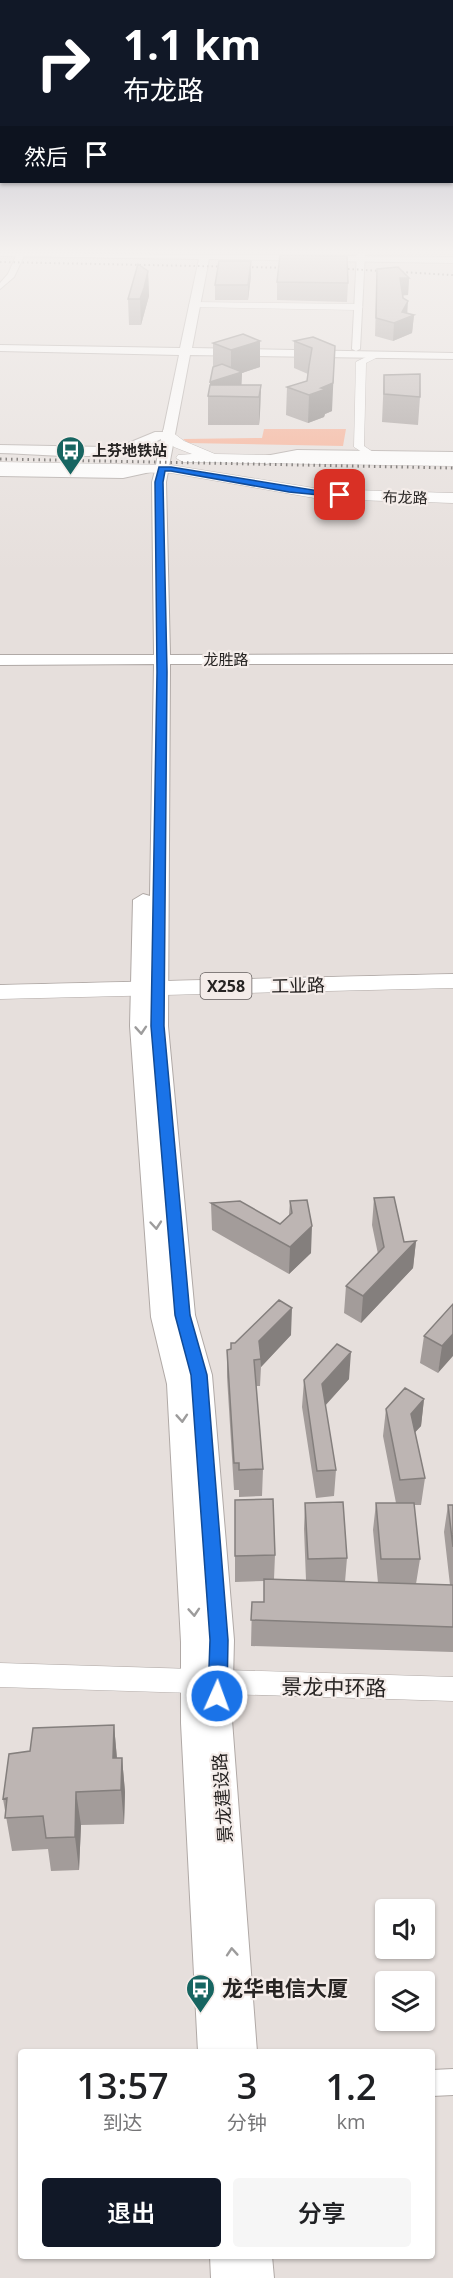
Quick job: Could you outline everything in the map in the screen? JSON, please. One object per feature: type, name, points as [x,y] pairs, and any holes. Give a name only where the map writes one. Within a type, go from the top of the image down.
[{"type":"main road","name":"景龙建设路","points":[[180,359],[158,463],[149,995],[182,1315],[199,1375],[219,1640],[195,1723],[216,2049]]},
{"type":"main road","points":[[0,449],[116,450],[141,446],[164,434],[184,447],[232,459]]},
{"type":"main road","points":[[116,450],[158,463]]},
{"type":"main road","points":[[265,460],[288,454],[453,456]]},
{"type":"main road","name":"布龙路","points":[[0,456],[158,463],[320,494],[453,498]]},
{"type":"main road","name":"布龙路","points":[[0,466],[232,459],[453,462]]},
{"type":"main road","points":[[0,472],[123,474],[158,463]]},
{"type":"main road","name":"龙胜路","points":[[0,654],[453,660]]},
{"type":"main road","name":"龙胜路","points":[[0,660],[156,656],[453,654]]},
{"type":"main road","name":"工业路","points":[[0,1005],[149,995],[453,981]]},
{"type":"main road","name":"工业路","points":[[0,992],[149,995],[453,995]]},
{"type":"main road","name":"景龙建设路","points":[[207,1682],[217,1720],[239,2049]]},
{"type":"main road","points":[[229,2259],[230,2278]]},
{"type":"main road","points":[[253,2259],[255,2278]]},
{"type":"street","points":[[347,454],[351,449],[354,359]]},
{"type":"street","points":[[367,359],[361,362],[359,447],[370,454]]},
{"type":"street","name":"景龙中环路","points":[[0,1675],[453,1689]]},
{"type":"street","points":[[435,2083],[453,2082]]},
{"type":"shaded area","points":[[264,429],[346,429],[343,446],[188,443],[183,439],[262,438]]},
{"type":"building","points":[[310,359],[334,359],[333,383],[321,388],[326,389],[309,395],[287,387],[307,381]]},
{"type":"building","points":[[222,364],[242,372],[210,382],[213,367]]},
{"type":"building","points":[[420,374],[420,397],[384,394],[384,375]]},
{"type":"building","points":[[210,385],[261,385],[259,397],[208,396]]},
{"type":"building","points":[[394,1197],[404,1242],[416,1241],[363,1296],[346,1286],[384,1247],[374,1198]]},
{"type":"building","points":[[307,1200],[312,1226],[290,1247],[211,1203],[240,1201],[280,1224],[292,1213],[290,1201]]},
{"type":"building","points":[[279,1300],[292,1308],[259,1341],[261,1359],[254,1360],[263,1469],[239,1470],[239,1463],[234,1463],[227,1350],[231,1349],[231,1343],[235,1343]]},
{"type":"building","points":[[453,1304],[453,1334],[442,1346],[424,1336]]},
{"type":"building","points":[[337,1344],[351,1352],[322,1384],[336,1470],[317,1471],[304,1380]]},
{"type":"building","points":[[405,1388],[424,1399],[411,1414],[425,1478],[400,1480],[386,1409]]},
{"type":"building","points":[[273,1499],[275,1555],[235,1556],[235,1500]]},
{"type":"building","points":[[343,1502],[347,1558],[308,1559],[305,1503]]},
{"type":"building","points":[[376,1503],[414,1503],[420,1559],[381,1559]]},
{"type":"building","points":[[448,1505],[453,1505],[453,1547]]},
{"type":"building","points":[[264,1579],[453,1585],[453,1627],[251,1620],[252,1602],[264,1602]]},
{"type":"building","points":[[114,1725],[113,1758],[122,1758],[121,1790],[76,1792],[75,1837],[46,1838],[43,1816],[5,1818],[7,1798],[3,1799],[9,1754],[30,1751],[33,1728]]},
{"type":"railway","points":[[0,459],[453,468]]},
{"type":"place","name":"上芬地铁站","points":[[71,476]]},
{"type":"place","name":"龙华电信大厦","points":[[201,2014]]},
{"type":"route","points":[[217,1696],[219,1640],[199,1375],[182,1315],[158,1026],[162,672],[159,482],[162,469],[171,469],[320,494],[340,495]]}]
